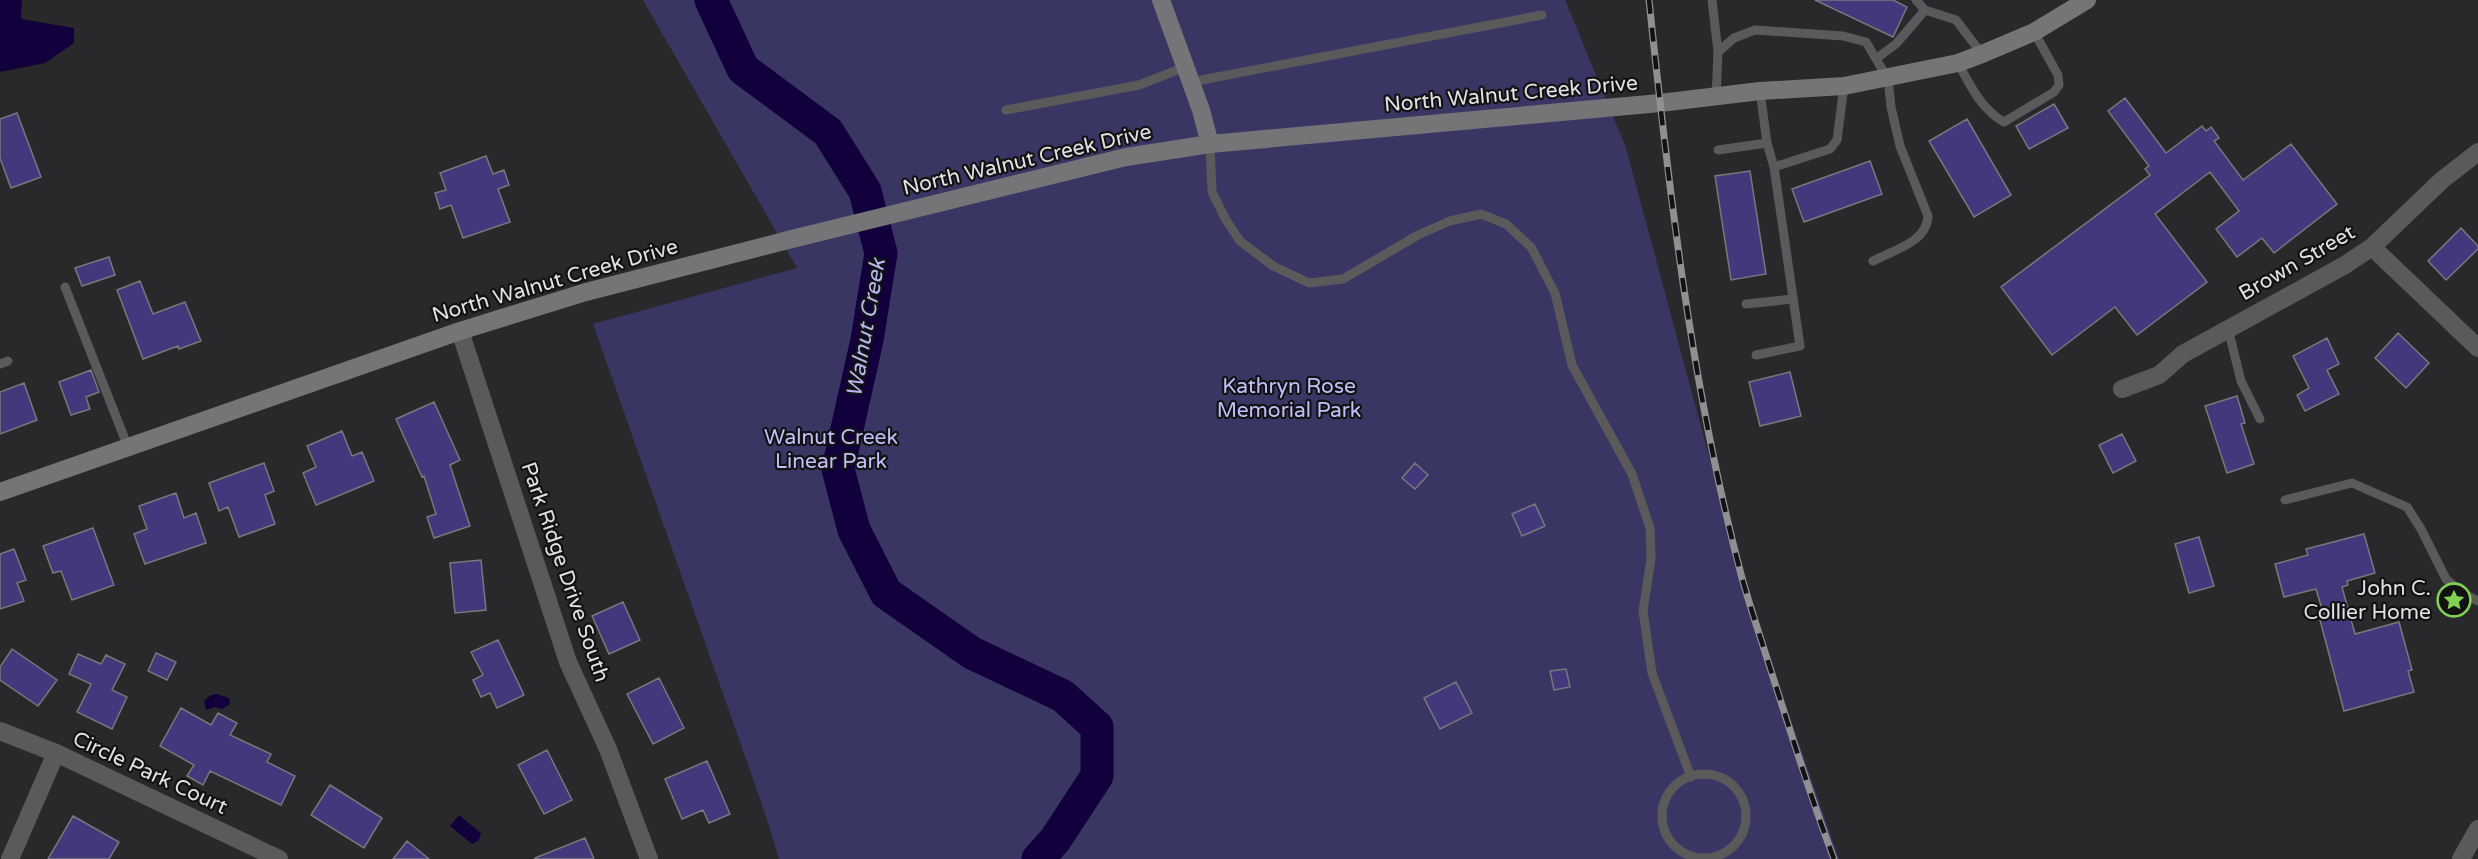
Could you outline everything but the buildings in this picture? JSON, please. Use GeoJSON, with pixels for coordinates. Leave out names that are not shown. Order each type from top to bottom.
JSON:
{"type":"FeatureCollection","features":[{"type":"Feature","properties":{"kind":"main road"},"geometry":{"type":"LineString","coordinates":[[1161,0],[1210,144]]}},
{"type":"Feature","properties":{"kind":"main road","name":"North Walnut Creek Drive"},"geometry":{"type":"LineString","coordinates":[[0,492],[460,330],[586,292],[792,238],[1126,157],[1210,144],[1760,91],[1844,86],[1888,79],[1958,63],[1982,54],[2034,32],[2087,0]]}},
{"type":"Feature","properties":{"kind":"street","name":"Brown Street"},"geometry":{"type":"LineString","coordinates":[[2122,390],[2159,375],[2183,354],[2345,265],[2372,247],[2442,180],[2478,152]]}},
{"type":"Feature","properties":{"kind":"street"},"geometry":{"type":"LineString","coordinates":[[2372,247],[2478,348]]}},
{"type":"Feature","properties":{"kind":"street","name":"Park Ridge Drive South"},"geometry":{"type":"LineString","coordinates":[[460,330],[568,662],[608,749],[649,859]]}},
{"type":"Feature","properties":{"kind":"street","name":"Circle Park Court"},"geometry":{"type":"LineString","coordinates":[[0,731],[56,753],[279,859]]}},
{"type":"Feature","properties":{"kind":"street"},"geometry":{"type":"LineString","coordinates":[[10,859],[56,753]]}},
{"type":"Feature","properties":{"kind":"street"},"geometry":{"type":"LineString","coordinates":[[2460,859],[2478,829]]}},
{"type":"Feature","properties":{"kind":"lane"},"geometry":{"type":"LineString","coordinates":[[1712,0],[1718,52],[1716,97]]}},
{"type":"Feature","properties":{"kind":"lane"},"geometry":{"type":"LineString","coordinates":[[1916,0],[1925,10],[1956,21],[1982,54]]}},
{"type":"Feature","properties":{"kind":"lane"},"geometry":{"type":"LineString","coordinates":[[1877,58],[1896,44],[1925,10]]}},
{"type":"Feature","properties":{"kind":"lane"},"geometry":{"type":"LineString","coordinates":[[1006,110],[1188,75],[1542,15]]}},
{"type":"Feature","properties":{"kind":"lane"},"geometry":{"type":"LineString","coordinates":[[1718,52],[1734,38],[1755,30],[1843,36],[1866,42],[1888,79],[1891,107],[1900,146],[1928,216],[1928,226],[1920,237],[1873,261]]}},
{"type":"Feature","properties":{"kind":"lane"},"geometry":{"type":"LineString","coordinates":[[1958,63],[1976,95],[1995,117],[2004,122],[2054,92],[2059,85],[2058,75],[2034,32]]}},
{"type":"Feature","properties":{"kind":"lane"},"geometry":{"type":"LineString","coordinates":[[1774,167],[1830,149],[1837,140],[1844,86]]}},
{"type":"Feature","properties":{"kind":"lane"},"geometry":{"type":"LineString","coordinates":[[1756,355],[1800,346],[1774,167],[1767,143],[1760,91]]}},
{"type":"Feature","properties":{"kind":"lane"},"geometry":{"type":"LineString","coordinates":[[1719,150],[1767,143]]}},
{"type":"Feature","properties":{"kind":"lane"},"geometry":{"type":"LineString","coordinates":[[1210,144],[1212,192],[1240,241],[1273,266],[1309,283],[1343,279],[1418,235],[1449,221],[1481,214],[1506,224],[1531,247],[1555,293],[1572,365],[1632,474],[1650,528],[1652,559],[1643,611],[1652,673],[1691,777]]}},
{"type":"Feature","properties":{"kind":"lane"},"geometry":{"type":"LineString","coordinates":[[65,286],[128,447]]}},
{"type":"Feature","properties":{"kind":"lane"},"geometry":{"type":"LineString","coordinates":[[1746,304],[1793,299]]}},
{"type":"Feature","properties":{"kind":"lane"},"geometry":{"type":"LineString","coordinates":[[2228,328],[2241,381],[2260,419]]}},
{"type":"Feature","properties":{"kind":"lane"},"geometry":{"type":"LineString","coordinates":[[2285,500],[2352,483],[2406,507],[2421,529],[2446,579],[2462,593],[2478,601]]}},
{"type":"Feature","properties":{"kind":"lane"},"geometry":{"type":"LineString","coordinates":[[1711,775],[1724,780],[1735,789],[1743,801],[1745,822],[1737,843],[1726,852],[1712,858],[1698,858],[1684,854],[1666,835],[1662,822],[1662,809],[1667,796],[1675,786],[1691,777],[1711,775]]}},
{"type":"Feature","properties":{"kind":"green space","name":"Kathryn Rose Memorial Park"},"geometry":{"type":"Polygon","coordinates":[[[643,0],[1565,0],[1626,148],[1742,579],[1839,859],[779,859],[765,813],[593,324],[797,268],[643,0]]]}},
{"type":"Feature","properties":{"kind":"shaded area"},"geometry":{"type":"Polygon","coordinates":[[[0,0],[22,0],[21,19],[74,28],[74,43],[45,63],[0,72],[0,0]]]}},
{"type":"Feature","properties":{"kind":"shaded area"},"geometry":{"type":"Polygon","coordinates":[[[217,694],[229,698],[230,704],[222,709],[215,707],[206,710],[204,701],[211,695],[217,694]]]}},
{"type":"Feature","properties":{"kind":"shaded area"},"geometry":{"type":"Polygon","coordinates":[[[459,815],[481,833],[479,840],[472,844],[450,826],[459,815]]]}},
{"type":"Feature","properties":{"kind":"waterway","name":"Walnut Creek"},"geometry":{"type":"LineString","coordinates":[[711,0],[743,69],[828,132],[865,191],[881,253],[867,340],[838,469],[854,530],[886,593],[972,653],[1063,696],[1097,727],[1097,776],[1055,840],[1038,859]]}},
{"type":"Feature","properties":{"kind":"railway"},"geometry":{"type":"LineString","coordinates":[[1649,0],[1684,291],[1709,436],[1724,507],[1753,614],[1834,859]]}},
{"type":"Feature","properties":{"kind":"place","name":"John C. Collier Home"},"geometry":{"type":"Point","coordinates":[2454,600]}},
{"type":"Feature","properties":{"kind":"park label","name":"Walnut Creek Linear Park"},"geometry":{"type":"Point","coordinates":[831,449]}}]}
